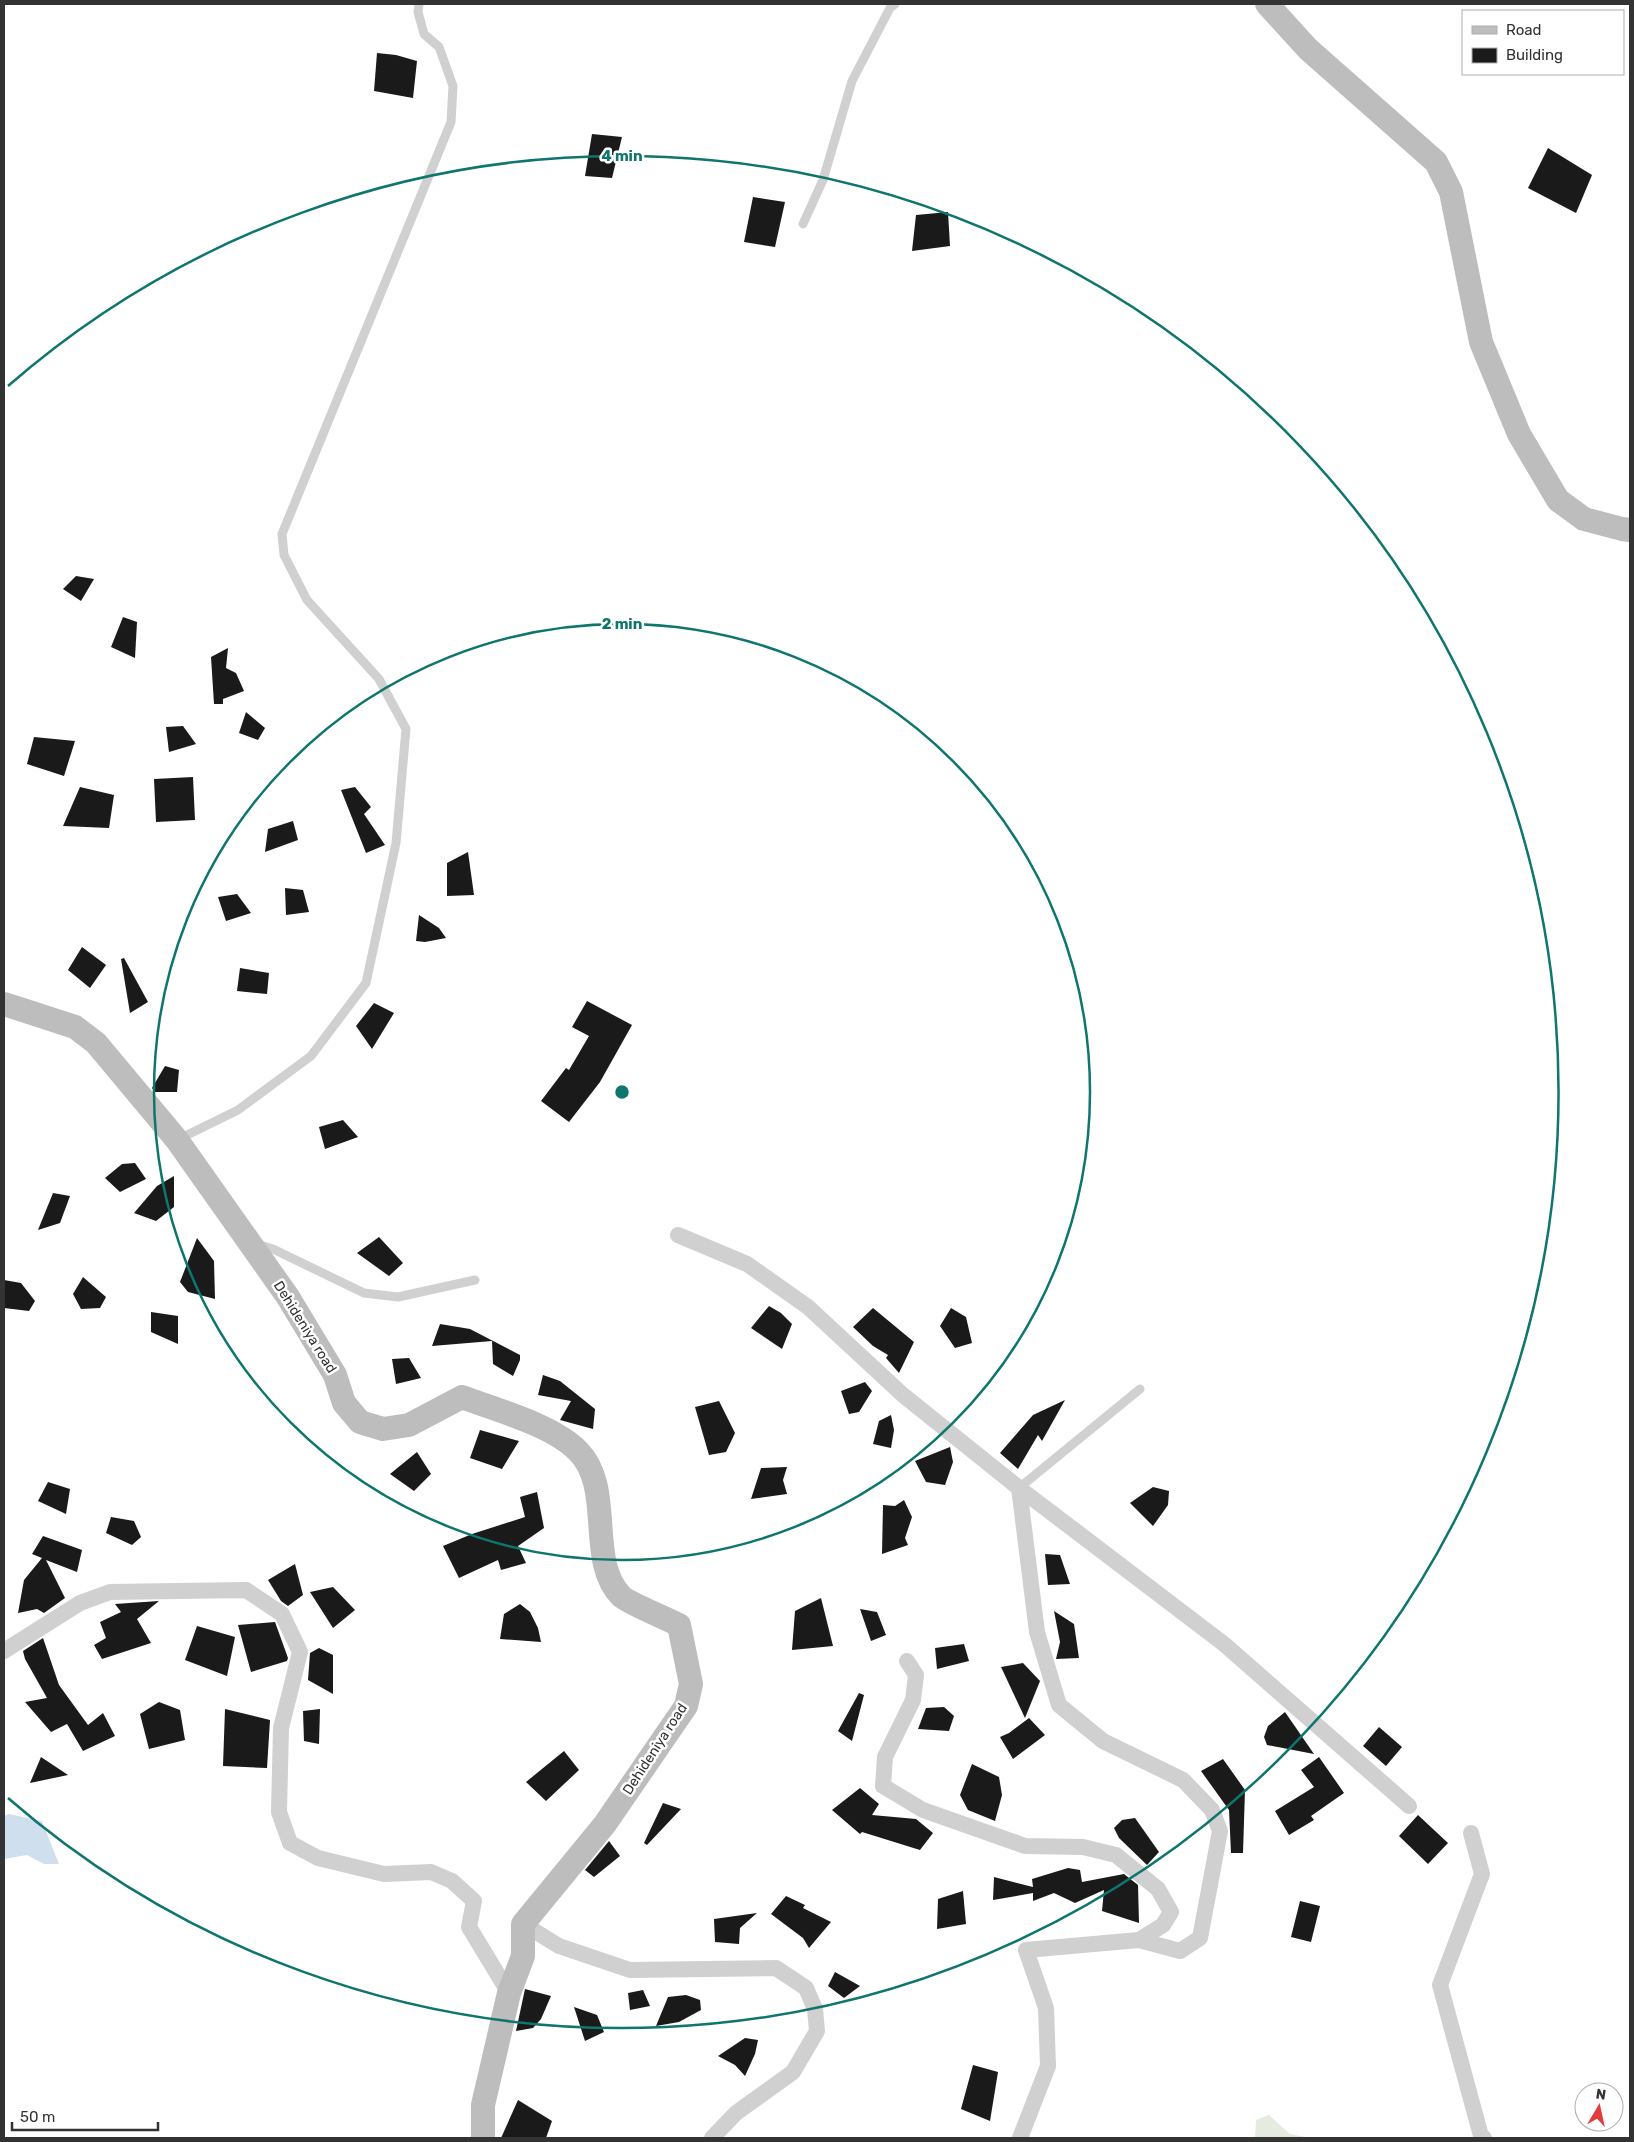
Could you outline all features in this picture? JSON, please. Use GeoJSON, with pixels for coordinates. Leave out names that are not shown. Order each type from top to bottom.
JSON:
{"type":"FeatureCollection","features":[{"type":"Feature","properties":{"kind":"street"},"geometry":{"type":"LineString","coordinates":[[1267,4],[1308,49],[1436,162],[1451,192],[1481,342],[1519,434],[1558,500],[1584,519],[1630,530]]}},
{"type":"Feature","properties":{"kind":"street","name":"Dehideniya road"},"geometry":{"type":"LineString","coordinates":[[4,1004],[75,1027],[96,1043],[177,1140],[288,1297],[335,1375],[344,1403],[360,1422],[383,1429],[409,1426],[462,1398],[554,1432],[579,1451],[595,1476],[607,1574],[622,1597],[679,1625],[691,1684],[686,1706],[605,1824],[524,1924]]}},
{"type":"Feature","properties":{"kind":"street"},"geometry":{"type":"LineString","coordinates":[[678,1235],[747,1264],[808,1307],[903,1395],[1019,1488],[1224,1644],[1409,1806]]}},
{"type":"Feature","properties":{"kind":"street"},"geometry":{"type":"LineString","coordinates":[[1019,1488],[1037,1632],[1059,1705],[1103,1741],[1183,1780],[1212,1810],[1220,1831],[1200,1938],[1180,1951],[1139,1940],[1026,1950],[1046,2008],[1048,2066],[1020,2138]]}},
{"type":"Feature","properties":{"kind":"street"},"geometry":{"type":"LineString","coordinates":[[4,1651],[80,1603],[110,1592],[246,1590],[282,1614],[300,1652],[280,1728],[279,1812],[290,1843],[318,1858],[384,1874],[431,1872],[452,1881],[474,1901],[469,1927],[509,1993]]}},
{"type":"Feature","properties":{"kind":"street"},"geometry":{"type":"LineString","coordinates":[[907,1661],[916,1675],[913,1700],[885,1757],[883,1786],[923,1810],[1026,1846],[1083,1846],[1116,1855],[1158,1889],[1171,1912],[1163,1925],[1139,1940]]}},
{"type":"Feature","properties":{"kind":"street"},"geometry":{"type":"LineString","coordinates":[[1471,1833],[1482,1874],[1440,1985],[1481,2136],[1484,2138]]}},
{"type":"Feature","properties":{"kind":"street"},"geometry":{"type":"LineString","coordinates":[[483,2138],[483,2105],[509,1993],[523,1956],[524,1924]]}},
{"type":"Feature","properties":{"kind":"street"},"geometry":{"type":"LineString","coordinates":[[524,1924],[559,1946],[630,1970],[776,1968],[806,1988],[815,2009],[816,2030],[793,2072],[736,2113],[712,2138]]}},
{"type":"Feature","properties":{"kind":"lane"},"geometry":{"type":"LineString","coordinates":[[177,1140],[238,1110],[311,1056],[317,1049],[366,982],[396,843],[406,729],[379,679],[307,600],[284,555],[282,534],[451,122],[453,86],[439,47],[424,34],[418,12],[419,4]]}},
{"type":"Feature","properties":{"kind":"lane"},"geometry":{"type":"LineString","coordinates":[[803,224],[823,180],[852,81],[890,8],[894,4]]}},
{"type":"Feature","properties":{"kind":"lane"},"geometry":{"type":"LineString","coordinates":[[247,1240],[273,1250],[364,1293],[398,1297],[475,1280]]}},
{"type":"Feature","properties":{"kind":"lane"},"geometry":{"type":"LineString","coordinates":[[1019,1488],[1140,1389]]}},
{"type":"Feature","properties":{"kind":"shaded area"},"geometry":{"type":"Polygon","coordinates":[[[1269,2115],[1290,2134],[1311,2138],[1255,2138],[1256,2120],[1269,2115]]]}},
{"type":"Feature","properties":{"kind":"water"},"geometry":{"type":"Polygon","coordinates":[[[9,1814],[42,1821],[59,1864],[44,1864],[27,1855],[4,1859],[4,1816],[9,1814]]]}},
{"type":"Feature","properties":{"kind":"building"},"geometry":{"type":"Polygon","coordinates":[[[377,53],[396,55],[417,61],[413,98],[374,91],[377,53]]]}},
{"type":"Feature","properties":{"kind":"building"},"geometry":{"type":"Polygon","coordinates":[[[592,134],[622,137],[612,178],[585,176],[592,134]]]}},
{"type":"Feature","properties":{"kind":"building"},"geometry":{"type":"Polygon","coordinates":[[[1548,148],[1592,175],[1576,213],[1528,188],[1548,148]]]}},
{"type":"Feature","properties":{"kind":"building"},"geometry":{"type":"Polygon","coordinates":[[[753,197],[785,202],[775,247],[744,242],[753,197]]]}},
{"type":"Feature","properties":{"kind":"building"},"geometry":{"type":"Polygon","coordinates":[[[948,212],[950,246],[912,251],[916,215],[948,212]]]}},
{"type":"Feature","properties":{"kind":"building"},"geometry":{"type":"Polygon","coordinates":[[[76,576],[94,579],[81,601],[63,589],[76,576]]]}},
{"type":"Feature","properties":{"kind":"building"},"geometry":{"type":"Polygon","coordinates":[[[123,617],[137,622],[135,658],[111,647],[123,617]]]}},
{"type":"Feature","properties":{"kind":"building"},"geometry":{"type":"Polygon","coordinates":[[[228,648],[226,668],[236,673],[244,691],[223,699],[223,704],[214,704],[211,657],[228,648]]]}},
{"type":"Feature","properties":{"kind":"building"},"geometry":{"type":"Polygon","coordinates":[[[246,712],[265,728],[258,740],[239,733],[246,712]]]}},
{"type":"Feature","properties":{"kind":"building"},"geometry":{"type":"Polygon","coordinates":[[[183,726],[196,744],[169,752],[166,727],[183,726]]]}},
{"type":"Feature","properties":{"kind":"building"},"geometry":{"type":"Polygon","coordinates":[[[34,737],[75,741],[64,776],[27,764],[34,737]]]}},
{"type":"Feature","properties":{"kind":"building"},"geometry":{"type":"Polygon","coordinates":[[[193,777],[195,820],[156,822],[154,779],[193,777]]]}},
{"type":"Feature","properties":{"kind":"building"},"geometry":{"type":"Polygon","coordinates":[[[80,787],[114,795],[109,828],[63,826],[80,787]]]}},
{"type":"Feature","properties":{"kind":"building"},"geometry":{"type":"Polygon","coordinates":[[[355,787],[371,807],[364,814],[385,845],[366,853],[341,790],[355,787]]]}},
{"type":"Feature","properties":{"kind":"building"},"geometry":{"type":"Polygon","coordinates":[[[293,821],[298,840],[265,852],[268,829],[293,821]]]}},
{"type":"Feature","properties":{"kind":"building"},"geometry":{"type":"Polygon","coordinates":[[[468,852],[474,895],[447,896],[447,863],[468,852]]]}},
{"type":"Feature","properties":{"kind":"building"},"geometry":{"type":"Polygon","coordinates":[[[285,888],[303,890],[309,912],[286,915],[285,888]]]}},
{"type":"Feature","properties":{"kind":"building"},"geometry":{"type":"Polygon","coordinates":[[[237,894],[251,913],[226,921],[218,897],[237,894]]]}},
{"type":"Feature","properties":{"kind":"building"},"geometry":{"type":"Polygon","coordinates":[[[419,915],[439,928],[446,938],[425,942],[416,941],[419,915]]]}},
{"type":"Feature","properties":{"kind":"building"},"geometry":{"type":"Polygon","coordinates":[[[82,947],[106,965],[90,988],[68,970],[82,947]]]}},
{"type":"Feature","properties":{"kind":"building"},"geometry":{"type":"Polygon","coordinates":[[[124,958],[148,1002],[130,1013],[121,959],[124,958]]]}},
{"type":"Feature","properties":{"kind":"building"},"geometry":{"type":"Polygon","coordinates":[[[240,968],[269,973],[267,994],[237,991],[240,968]]]}},
{"type":"Feature","properties":{"kind":"building"},"geometry":{"type":"Polygon","coordinates":[[[587,1001],[632,1025],[600,1082],[569,1122],[541,1101],[566,1068],[569,1070],[589,1036],[572,1027],[587,1001]]]}},
{"type":"Feature","properties":{"kind":"building"},"geometry":{"type":"Polygon","coordinates":[[[374,1003],[394,1013],[372,1049],[356,1026],[374,1003]]]}},
{"type":"Feature","properties":{"kind":"building"},"geometry":{"type":"Polygon","coordinates":[[[165,1066],[179,1070],[177,1092],[155,1092],[152,1088],[165,1066]]]}},
{"type":"Feature","properties":{"kind":"building"},"geometry":{"type":"Polygon","coordinates":[[[343,1120],[358,1137],[325,1149],[319,1127],[343,1120]]]}},
{"type":"Feature","properties":{"kind":"building"},"geometry":{"type":"Polygon","coordinates":[[[135,1163],[146,1179],[120,1192],[105,1178],[122,1164],[135,1163]]]}},
{"type":"Feature","properties":{"kind":"building"},"geometry":{"type":"Polygon","coordinates":[[[174,1176],[174,1207],[156,1221],[134,1213],[157,1186],[174,1176]]]}},
{"type":"Feature","properties":{"kind":"building"},"geometry":{"type":"Polygon","coordinates":[[[53,1193],[70,1196],[60,1223],[38,1230],[53,1193]]]}},
{"type":"Feature","properties":{"kind":"building"},"geometry":{"type":"Polygon","coordinates":[[[379,1237],[403,1263],[389,1276],[357,1253],[379,1237]]]}},
{"type":"Feature","properties":{"kind":"building"},"geometry":{"type":"Polygon","coordinates":[[[197,1238],[214,1261],[215,1299],[188,1292],[180,1282],[197,1238]]]}},
{"type":"Feature","properties":{"kind":"building"},"geometry":{"type":"Polygon","coordinates":[[[83,1277],[106,1297],[100,1308],[81,1309],[73,1294],[83,1277]]]}},
{"type":"Feature","properties":{"kind":"building"},"geometry":{"type":"Polygon","coordinates":[[[4,1280],[21,1283],[35,1301],[29,1311],[4,1308],[4,1280]]]}},
{"type":"Feature","properties":{"kind":"building"},"geometry":{"type":"Polygon","coordinates":[[[769,1306],[781,1313],[792,1324],[782,1349],[751,1328],[769,1306]]]}},
{"type":"Feature","properties":{"kind":"building"},"geometry":{"type":"Polygon","coordinates":[[[873,1308],[914,1342],[899,1373],[886,1358],[888,1355],[873,1346],[853,1327],[873,1308]]]}},
{"type":"Feature","properties":{"kind":"building"},"geometry":{"type":"Polygon","coordinates":[[[951,1308],[966,1317],[972,1343],[955,1348],[940,1326],[951,1308]]]}},
{"type":"Feature","properties":{"kind":"building"},"geometry":{"type":"Polygon","coordinates":[[[151,1312],[178,1316],[178,1344],[151,1332],[151,1312]]]}},
{"type":"Feature","properties":{"kind":"building"},"geometry":{"type":"Polygon","coordinates":[[[440,1324],[470,1329],[520,1355],[520,1360],[513,1376],[493,1364],[492,1341],[432,1346],[440,1324]]]}},
{"type":"Feature","properties":{"kind":"building"},"geometry":{"type":"Polygon","coordinates":[[[409,1358],[421,1378],[396,1384],[392,1359],[409,1358]]]}},
{"type":"Feature","properties":{"kind":"building"},"geometry":{"type":"Polygon","coordinates":[[[543,1375],[560,1381],[595,1409],[593,1429],[560,1420],[571,1401],[538,1395],[543,1375]]]}},
{"type":"Feature","properties":{"kind":"building"},"geometry":{"type":"Polygon","coordinates":[[[865,1382],[872,1391],[859,1412],[849,1414],[841,1391],[865,1382]]]}},
{"type":"Feature","properties":{"kind":"building"},"geometry":{"type":"Polygon","coordinates":[[[1065,1400],[1042,1441],[1038,1435],[1018,1469],[1000,1453],[1033,1415],[1065,1400]]]}},
{"type":"Feature","properties":{"kind":"building"},"geometry":{"type":"Polygon","coordinates":[[[719,1401],[735,1433],[726,1452],[709,1455],[695,1407],[719,1401]]]}},
{"type":"Feature","properties":{"kind":"building"},"geometry":{"type":"Polygon","coordinates":[[[891,1415],[894,1430],[891,1448],[873,1444],[879,1421],[891,1415]]]}},
{"type":"Feature","properties":{"kind":"building"},"geometry":{"type":"Polygon","coordinates":[[[480,1430],[519,1441],[502,1469],[470,1458],[480,1430]]]}},
{"type":"Feature","properties":{"kind":"building"},"geometry":{"type":"Polygon","coordinates":[[[950,1447],[953,1462],[945,1485],[926,1482],[915,1461],[950,1447]]]}},
{"type":"Feature","properties":{"kind":"building"},"geometry":{"type":"Polygon","coordinates":[[[417,1452],[431,1474],[414,1491],[390,1474],[417,1452]]]}},
{"type":"Feature","properties":{"kind":"building"},"geometry":{"type":"Polygon","coordinates":[[[787,1467],[783,1480],[787,1494],[751,1499],[761,1468],[787,1467]]]}},
{"type":"Feature","properties":{"kind":"building"},"geometry":{"type":"Polygon","coordinates":[[[48,1482],[70,1489],[66,1514],[38,1501],[48,1482]]]}},
{"type":"Feature","properties":{"kind":"building"},"geometry":{"type":"Polygon","coordinates":[[[1153,1487],[1169,1491],[1168,1505],[1153,1526],[1130,1503],[1153,1487]]]}},
{"type":"Feature","properties":{"kind":"building"},"geometry":{"type":"Polygon","coordinates":[[[537,1492],[544,1528],[518,1546],[526,1563],[501,1570],[498,1560],[459,1578],[443,1546],[472,1534],[525,1517],[520,1497],[537,1492]]]}},
{"type":"Feature","properties":{"kind":"building"},"geometry":{"type":"Polygon","coordinates":[[[904,1500],[912,1517],[905,1538],[908,1545],[882,1554],[883,1505],[895,1506],[904,1500]]]}},
{"type":"Feature","properties":{"kind":"building"},"geometry":{"type":"Polygon","coordinates":[[[111,1517],[134,1521],[141,1537],[132,1545],[106,1533],[111,1517]]]}},
{"type":"Feature","properties":{"kind":"building"},"geometry":{"type":"Polygon","coordinates":[[[43,1536],[82,1550],[77,1572],[46,1560],[65,1598],[44,1613],[37,1609],[18,1613],[24,1580],[42,1558],[32,1554],[43,1536]]]}},
{"type":"Feature","properties":{"kind":"building"},"geometry":{"type":"Polygon","coordinates":[[[1045,1554],[1060,1555],[1070,1584],[1048,1585],[1045,1554]]]}},
{"type":"Feature","properties":{"kind":"building"},"geometry":{"type":"Polygon","coordinates":[[[295,1564],[303,1595],[288,1606],[281,1601],[268,1580],[295,1564]]]}},
{"type":"Feature","properties":{"kind":"building"},"geometry":{"type":"Polygon","coordinates":[[[333,1587],[355,1610],[333,1628],[310,1592],[333,1587]]]}},
{"type":"Feature","properties":{"kind":"building"},"geometry":{"type":"Polygon","coordinates":[[[821,1598],[833,1646],[792,1650],[795,1611],[821,1598]]]}},
{"type":"Feature","properties":{"kind":"building"},"geometry":{"type":"Polygon","coordinates":[[[159,1601],[137,1619],[151,1643],[102,1659],[94,1645],[106,1638],[100,1622],[121,1612],[115,1604],[159,1601]]]}},
{"type":"Feature","properties":{"kind":"building"},"geometry":{"type":"Polygon","coordinates":[[[520,1604],[530,1612],[538,1628],[541,1642],[500,1639],[504,1614],[520,1604]]]}},
{"type":"Feature","properties":{"kind":"building"},"geometry":{"type":"Polygon","coordinates":[[[860,1609],[877,1612],[886,1635],[871,1641],[860,1609]]]}},
{"type":"Feature","properties":{"kind":"building"},"geometry":{"type":"Polygon","coordinates":[[[1054,1611],[1074,1624],[1079,1658],[1056,1659],[1060,1642],[1054,1611]]]}},
{"type":"Feature","properties":{"kind":"building"},"geometry":{"type":"Polygon","coordinates":[[[275,1622],[288,1658],[287,1661],[251,1672],[238,1625],[275,1622]]]}},
{"type":"Feature","properties":{"kind":"building"},"geometry":{"type":"Polygon","coordinates":[[[197,1626],[235,1637],[227,1676],[185,1660],[197,1626]]]}},
{"type":"Feature","properties":{"kind":"building"},"geometry":{"type":"Polygon","coordinates":[[[43,1638],[59,1685],[88,1725],[103,1713],[115,1736],[83,1751],[67,1724],[51,1732],[25,1702],[47,1698],[25,1659],[23,1651],[43,1638]]]}},
{"type":"Feature","properties":{"kind":"building"},"geometry":{"type":"Polygon","coordinates":[[[964,1644],[969,1661],[937,1669],[935,1648],[964,1644]]]}},
{"type":"Feature","properties":{"kind":"building"},"geometry":{"type":"Polygon","coordinates":[[[319,1648],[333,1655],[333,1694],[308,1680],[310,1653],[319,1648]]]}},
{"type":"Feature","properties":{"kind":"building"},"geometry":{"type":"Polygon","coordinates":[[[1023,1663],[1040,1681],[1025,1718],[1001,1667],[1023,1663]]]}},
{"type":"Feature","properties":{"kind":"building"},"geometry":{"type":"Polygon","coordinates":[[[859,1693],[864,1695],[852,1741],[838,1731],[859,1693]]]}},
{"type":"Feature","properties":{"kind":"building"},"geometry":{"type":"Polygon","coordinates":[[[159,1702],[180,1710],[185,1740],[149,1749],[140,1714],[159,1702]]]}},
{"type":"Feature","properties":{"kind":"building"},"geometry":{"type":"Polygon","coordinates":[[[944,1707],[954,1716],[949,1731],[918,1729],[926,1708],[944,1707]]]}},
{"type":"Feature","properties":{"kind":"building"},"geometry":{"type":"Polygon","coordinates":[[[225,1709],[270,1720],[267,1768],[223,1766],[225,1709]]]}},
{"type":"Feature","properties":{"kind":"building"},"geometry":{"type":"Polygon","coordinates":[[[320,1709],[319,1744],[304,1741],[303,1711],[320,1709]]]}},
{"type":"Feature","properties":{"kind":"building"},"geometry":{"type":"Polygon","coordinates":[[[1285,1712],[1314,1754],[1267,1745],[1264,1737],[1268,1726],[1285,1712]]]}},
{"type":"Feature","properties":{"kind":"building"},"geometry":{"type":"Polygon","coordinates":[[[1029,1718],[1045,1735],[1013,1759],[1000,1737],[1009,1733],[1029,1718]]]}},
{"type":"Feature","properties":{"kind":"building"},"geometry":{"type":"Polygon","coordinates":[[[1379,1727],[1402,1747],[1386,1766],[1363,1746],[1379,1727]]]}},
{"type":"Feature","properties":{"kind":"building"},"geometry":{"type":"Polygon","coordinates":[[[564,1751],[579,1770],[546,1801],[526,1782],[564,1751]]]}},
{"type":"Feature","properties":{"kind":"building"},"geometry":{"type":"Polygon","coordinates":[[[41,1757],[68,1775],[30,1783],[41,1757]]]}},
{"type":"Feature","properties":{"kind":"building"},"geometry":{"type":"Polygon","coordinates":[[[1319,1757],[1344,1793],[1311,1816],[1314,1820],[1289,1835],[1275,1811],[1314,1787],[1301,1770],[1319,1757]]]}},
{"type":"Feature","properties":{"kind":"building"},"geometry":{"type":"Polygon","coordinates":[[[1223,1759],[1245,1790],[1243,1853],[1231,1853],[1229,1810],[1201,1771],[1223,1759]]]}},
{"type":"Feature","properties":{"kind":"building"},"geometry":{"type":"Polygon","coordinates":[[[972,1764],[999,1777],[1002,1795],[995,1821],[968,1810],[960,1795],[972,1764]]]}},
{"type":"Feature","properties":{"kind":"building"},"geometry":{"type":"Polygon","coordinates":[[[860,1788],[879,1804],[872,1815],[916,1819],[933,1833],[920,1850],[862,1832],[860,1834],[832,1810],[860,1788]]]}},
{"type":"Feature","properties":{"kind":"building"},"geometry":{"type":"Polygon","coordinates":[[[663,1803],[681,1809],[647,1845],[644,1843],[663,1803]]]}},
{"type":"Feature","properties":{"kind":"building"},"geometry":{"type":"Polygon","coordinates":[[[1418,1815],[1448,1843],[1428,1864],[1399,1836],[1418,1815]]]}},
{"type":"Feature","properties":{"kind":"building"},"geometry":{"type":"Polygon","coordinates":[[[1135,1818],[1159,1852],[1147,1865],[1119,1838],[1114,1828],[1122,1820],[1135,1818]]]}},
{"type":"Feature","properties":{"kind":"building"},"geometry":{"type":"Polygon","coordinates":[[[609,1841],[620,1856],[594,1877],[585,1870],[609,1841]]]}},
{"type":"Feature","properties":{"kind":"building"},"geometry":{"type":"Polygon","coordinates":[[[1068,1868],[1080,1870],[1082,1882],[1124,1874],[1138,1885],[1139,1923],[1102,1911],[1104,1890],[1075,1903],[1054,1893],[1033,1901],[1033,1893],[993,1900],[994,1877],[1033,1887],[1032,1879],[1068,1868]]]}},
{"type":"Feature","properties":{"kind":"building"},"geometry":{"type":"Polygon","coordinates":[[[963,1891],[966,1924],[937,1929],[938,1899],[963,1891]]]}},
{"type":"Feature","properties":{"kind":"building"},"geometry":{"type":"Polygon","coordinates":[[[786,1896],[805,1905],[803,1908],[831,1922],[809,1948],[803,1938],[771,1914],[786,1896]]]}},
{"type":"Feature","properties":{"kind":"building"},"geometry":{"type":"Polygon","coordinates":[[[1300,1901],[1320,1906],[1311,1942],[1291,1937],[1300,1901]]]}},
{"type":"Feature","properties":{"kind":"building"},"geometry":{"type":"Polygon","coordinates":[[[757,1913],[740,1928],[739,1944],[715,1942],[714,1919],[757,1913]]]}},
{"type":"Feature","properties":{"kind":"building"},"geometry":{"type":"Polygon","coordinates":[[[835,1972],[860,1986],[844,1998],[828,1986],[835,1972]]]}},
{"type":"Feature","properties":{"kind":"building"},"geometry":{"type":"Polygon","coordinates":[[[525,1989],[551,1996],[541,2019],[533,2028],[516,2031],[525,1989]]]}},
{"type":"Feature","properties":{"kind":"building"},"geometry":{"type":"Polygon","coordinates":[[[643,1990],[650,2006],[630,2010],[628,1993],[643,1990]]]}},
{"type":"Feature","properties":{"kind":"building"},"geometry":{"type":"Polygon","coordinates":[[[686,1995],[700,2000],[701,2010],[679,2022],[656,2026],[668,1997],[686,1995]]]}},
{"type":"Feature","properties":{"kind":"building"},"geometry":{"type":"Polygon","coordinates":[[[574,2007],[597,2015],[604,2032],[585,2041],[574,2007]]]}},
{"type":"Feature","properties":{"kind":"building"},"geometry":{"type":"Polygon","coordinates":[[[745,2038],[758,2040],[755,2054],[745,2076],[735,2065],[718,2056],[745,2038]]]}},
{"type":"Feature","properties":{"kind":"building"},"geometry":{"type":"Polygon","coordinates":[[[973,2065],[998,2072],[990,2121],[961,2109],[973,2065]]]}},
{"type":"Feature","properties":{"kind":"building"},"geometry":{"type":"Polygon","coordinates":[[[518,2100],[552,2121],[546,2138],[501,2138],[518,2100]]]}}]}
